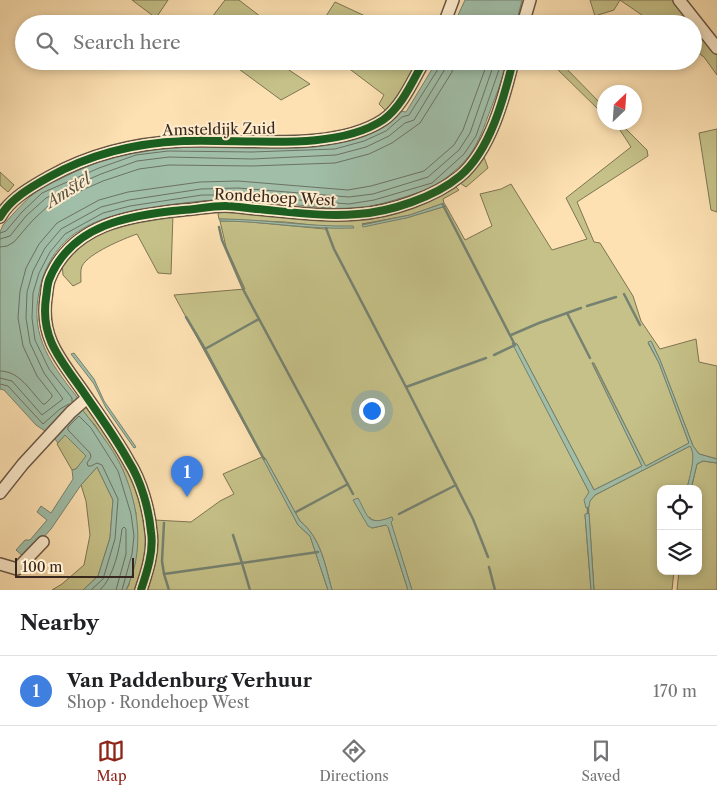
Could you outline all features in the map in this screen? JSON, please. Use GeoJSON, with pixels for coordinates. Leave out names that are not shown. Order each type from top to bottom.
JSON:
{"type":"FeatureCollection","features":[{"type":"Feature","properties":{"kind":"street"},"geometry":{"type":"LineString","coordinates":[[447,15],[453,0]]}},
{"type":"Feature","properties":{"kind":"street"},"geometry":{"type":"LineString","coordinates":[[526,15],[530,0]]}},
{"type":"Feature","properties":{"kind":"street"},"geometry":{"type":"LineString","coordinates":[[679,0],[691,15]]}},
{"type":"Feature","properties":{"kind":"street"},"geometry":{"type":"LineString","coordinates":[[702,29],[717,48]]}},
{"type":"Feature","properties":{"kind":"street","name":"Amsteldijk Zuid"},"geometry":{"type":"LineString","coordinates":[[0,217],[4,203],[58,172],[99,155],[128,148],[184,141],[313,140],[360,131],[390,115],[419,70]]}},
{"type":"Feature","properties":{"kind":"street","name":"Rondehoep West"},"geometry":{"type":"LineString","coordinates":[[141,590],[150,559],[152,533],[148,510],[130,463],[84,401],[57,357],[47,333],[44,309],[48,282],[60,259],[73,244],[91,232],[114,221],[156,212],[225,206],[311,214],[359,214],[413,202],[430,195],[461,176],[478,157],[506,90],[512,70]]}},
{"type":"Feature","properties":{"kind":"street"},"geometry":{"type":"LineString","coordinates":[[0,493],[23,464],[71,412],[84,401]]}},
{"type":"Feature","properties":{"kind":"street"},"geometry":{"type":"LineString","coordinates":[[0,564],[17,569],[43,542]]}},
{"type":"Feature","properties":{"kind":"shaded area"},"geometry":{"type":"Polygon","coordinates":[[[132,0],[168,0],[158,15],[152,15],[132,0]]]}},
{"type":"Feature","properties":{"kind":"shaded area"},"geometry":{"type":"Polygon","coordinates":[[[225,0],[239,0],[258,15],[214,15],[225,0]]]}},
{"type":"Feature","properties":{"kind":"shaded area"},"geometry":{"type":"Polygon","coordinates":[[[590,0],[620,0],[614,10],[595,15],[590,0]]]}},
{"type":"Feature","properties":{"kind":"shaded area"},"geometry":{"type":"Polygon","coordinates":[[[620,0],[673,0],[686,15],[642,15],[620,0]]]}},
{"type":"Feature","properties":{"kind":"shaded area"},"geometry":{"type":"Polygon","coordinates":[[[335,2],[363,15],[327,15],[335,2]]]}},
{"type":"Feature","properties":{"kind":"shaded area"},"geometry":{"type":"Polygon","coordinates":[[[702,36],[717,55],[717,75],[702,56],[702,36]]]}},
{"type":"Feature","properties":{"kind":"shaded area"},"geometry":{"type":"Polygon","coordinates":[[[240,70],[289,70],[310,84],[281,100],[240,70]]]}},
{"type":"Feature","properties":{"kind":"shaded area"},"geometry":{"type":"Polygon","coordinates":[[[351,70],[413,70],[405,86],[386,111],[379,104],[384,95],[351,70]]]}},
{"type":"Feature","properties":{"kind":"shaded area"},"geometry":{"type":"Polygon","coordinates":[[[558,70],[568,70],[597,100],[597,108],[558,70]]]}},
{"type":"Feature","properties":{"kind":"shaded area"},"geometry":{"type":"Polygon","coordinates":[[[717,129],[717,212],[711,210],[699,133],[717,129]]]}},
{"type":"Feature","properties":{"kind":"shaded area"},"geometry":{"type":"Polygon","coordinates":[[[620,130],[627,130],[647,150],[648,156],[577,202],[594,242],[600,243],[633,296],[641,321],[660,349],[696,339],[699,362],[717,366],[717,459],[699,454],[693,446],[651,341],[648,343],[659,363],[689,443],[646,466],[594,363],[592,363],[642,466],[594,490],[517,344],[513,343],[589,492],[590,501],[595,495],[690,446],[693,461],[688,485],[657,485],[657,575],[674,575],[672,590],[594,590],[589,514],[585,515],[591,590],[412,590],[390,521],[392,517],[377,521],[369,517],[372,528],[386,525],[388,527],[408,590],[332,590],[318,544],[313,535],[300,521],[263,457],[298,525],[310,536],[328,590],[142,590],[154,520],[191,522],[220,501],[234,494],[223,474],[262,457],[174,295],[245,289],[226,247],[220,221],[240,221],[325,229],[331,227],[285,222],[219,219],[218,214],[220,211],[297,216],[419,204],[456,187],[459,190],[443,199],[444,203],[410,215],[362,224],[406,218],[446,206],[465,240],[492,226],[480,194],[501,189],[511,184],[552,250],[587,239],[566,198],[631,147],[620,130]]]}},
{"type":"Feature","properties":{"kind":"shaded area"},"geometry":{"type":"Polygon","coordinates":[[[484,157],[488,168],[466,187],[460,183],[484,157]]]}},
{"type":"Feature","properties":{"kind":"shaded area"},"geometry":{"type":"Polygon","coordinates":[[[0,172],[14,185],[8,192],[0,185],[0,172]]]}},
{"type":"Feature","properties":{"kind":"shaded area"},"geometry":{"type":"Polygon","coordinates":[[[173,214],[171,274],[158,273],[137,234],[107,247],[86,261],[81,268],[81,282],[73,286],[63,275],[62,263],[71,250],[111,227],[173,214]]]}},
{"type":"Feature","properties":{"kind":"shaded area"},"geometry":{"type":"Polygon","coordinates":[[[87,405],[127,462],[145,514],[147,540],[145,562],[135,590],[126,590],[129,585],[136,513],[123,470],[95,425],[81,409],[87,405]]]}},
{"type":"Feature","properties":{"kind":"shaded area"},"geometry":{"type":"Polygon","coordinates":[[[65,434],[87,456],[76,469],[72,470],[57,444],[65,434]]]}},
{"type":"Feature","properties":{"kind":"shaded area"},"geometry":{"type":"Polygon","coordinates":[[[703,461],[717,463],[717,590],[677,590],[679,575],[702,575],[702,485],[692,485],[697,464],[703,461]]]}},
{"type":"Feature","properties":{"kind":"shaded area"},"geometry":{"type":"Polygon","coordinates":[[[97,467],[113,500],[110,538],[98,576],[83,590],[52,590],[84,565],[90,535],[86,501],[81,485],[97,467]]]}},
{"type":"Feature","properties":{"kind":"water"},"geometry":{"type":"Polygon","coordinates":[[[465,0],[522,0],[518,15],[458,15],[465,0]]]}},
{"type":"Feature","properties":{"kind":"water","name":"Amstel"},"geometry":{"type":"Polygon","coordinates":[[[432,70],[504,70],[486,123],[473,151],[453,172],[430,189],[356,209],[238,200],[210,200],[144,209],[107,218],[90,225],[75,234],[61,246],[50,261],[42,280],[37,314],[39,329],[49,357],[77,397],[77,402],[113,452],[123,470],[129,484],[136,514],[138,545],[132,575],[126,590],[83,590],[98,576],[110,538],[113,500],[97,467],[81,485],[51,529],[25,558],[16,550],[25,540],[30,540],[47,520],[37,512],[41,506],[51,513],[73,479],[72,470],[76,469],[86,456],[65,435],[58,443],[54,438],[63,413],[45,431],[36,425],[4,390],[0,389],[0,232],[3,225],[24,202],[42,187],[96,162],[126,152],[166,147],[313,146],[348,140],[377,129],[400,111],[406,112],[432,70]]]}},
{"type":"Feature","properties":{"kind":"water"},"geometry":{"type":"Polygon","coordinates":[[[444,203],[446,206],[406,218],[363,227],[362,225],[410,215],[444,203]]]}},
{"type":"Feature","properties":{"kind":"water"},"geometry":{"type":"Polygon","coordinates":[[[219,219],[353,226],[354,228],[304,227],[220,221],[219,219]]]}},
{"type":"Feature","properties":{"kind":"water"},"geometry":{"type":"Polygon","coordinates":[[[651,341],[660,360],[693,446],[699,454],[717,459],[717,463],[703,461],[697,464],[692,485],[688,485],[693,461],[690,446],[595,495],[590,501],[589,507],[586,508],[584,500],[589,492],[512,343],[517,344],[594,490],[642,466],[592,363],[646,466],[689,443],[659,363],[648,342],[651,341]]]}},
{"type":"Feature","properties":{"kind":"water"},"geometry":{"type":"Polygon","coordinates":[[[74,353],[94,379],[104,401],[136,447],[134,448],[106,408],[94,384],[71,354],[74,353]]]}},
{"type":"Feature","properties":{"kind":"water"},"geometry":{"type":"Polygon","coordinates":[[[262,457],[265,458],[300,521],[313,535],[318,544],[332,590],[328,590],[310,536],[298,525],[262,457]]]}},
{"type":"Feature","properties":{"kind":"water"},"geometry":{"type":"Polygon","coordinates":[[[358,498],[367,515],[373,520],[378,521],[392,517],[393,520],[391,522],[412,590],[408,590],[388,527],[386,525],[372,528],[368,526],[353,500],[358,498]]]}},
{"type":"Feature","properties":{"kind":"water"},"geometry":{"type":"Polygon","coordinates":[[[589,513],[594,590],[591,590],[585,514],[589,513]]]}},
{"type":"Feature","properties":{"kind":"waterway"},"geometry":{"type":"LineString","coordinates":[[443,205],[515,345],[494,355]]}},
{"type":"Feature","properties":{"kind":"waterway"},"geometry":{"type":"LineString","coordinates":[[219,227],[222,240],[244,291],[353,494]]}},
{"type":"Feature","properties":{"kind":"waterway"},"geometry":{"type":"LineString","coordinates":[[326,228],[334,249],[406,387],[486,358]]}},
{"type":"Feature","properties":{"kind":"waterway"},"geometry":{"type":"LineString","coordinates":[[624,294],[640,325]]}},
{"type":"Feature","properties":{"kind":"waterway"},"geometry":{"type":"LineString","coordinates":[[587,306],[616,297]]}},
{"type":"Feature","properties":{"kind":"waterway"},"geometry":{"type":"LineString","coordinates":[[511,335],[581,308]]}},
{"type":"Feature","properties":{"kind":"waterway"},"geometry":{"type":"LineString","coordinates":[[567,313],[590,358]]}},
{"type":"Feature","properties":{"kind":"waterway"},"geometry":{"type":"LineString","coordinates":[[186,317],[205,349],[259,319]]}},
{"type":"Feature","properties":{"kind":"waterway"},"geometry":{"type":"LineString","coordinates":[[205,349],[264,459]]}},
{"type":"Feature","properties":{"kind":"waterway"},"geometry":{"type":"LineString","coordinates":[[406,387],[473,519],[488,557]]}},
{"type":"Feature","properties":{"kind":"waterway"},"geometry":{"type":"LineString","coordinates":[[296,512],[348,484]]}},
{"type":"Feature","properties":{"kind":"waterway"},"geometry":{"type":"LineString","coordinates":[[399,514],[456,485]]}},
{"type":"Feature","properties":{"kind":"waterway"},"geometry":{"type":"LineString","coordinates":[[588,508],[588,513]]}},
{"type":"Feature","properties":{"kind":"waterway"},"geometry":{"type":"LineString","coordinates":[[164,523],[162,561],[164,574]]}},
{"type":"Feature","properties":{"kind":"waterway"},"geometry":{"type":"LineString","coordinates":[[169,590],[164,574],[242,563],[233,535]]}},
{"type":"Feature","properties":{"kind":"waterway"},"geometry":{"type":"LineString","coordinates":[[250,590],[242,563],[318,552]]}},
{"type":"Feature","properties":{"kind":"waterway"},"geometry":{"type":"LineString","coordinates":[[489,567],[495,590]]}},
{"type":"Feature","properties":{"kind":"cycle path"},"geometry":{"type":"LineString","coordinates":[[0,217],[9,205],[28,189],[65,169],[114,151],[148,144],[183,141],[286,142],[313,140],[339,137],[362,130],[390,115],[406,93],[419,70]]}},
{"type":"Feature","properties":{"kind":"cycle path"},"geometry":{"type":"LineString","coordinates":[[141,590],[152,547],[150,523],[141,486],[119,444],[54,349],[46,326],[45,313],[48,284],[59,261],[72,246],[87,235],[104,226],[143,215],[225,206],[320,215],[345,215],[371,213],[398,207],[425,197],[450,184],[471,165],[480,153],[500,107],[511,70]]}},
{"type":"Feature","properties":{"kind":"place","name":"Van Paddenburg Verhuur"},"geometry":{"type":"Point","coordinates":[187,497]}}]}
